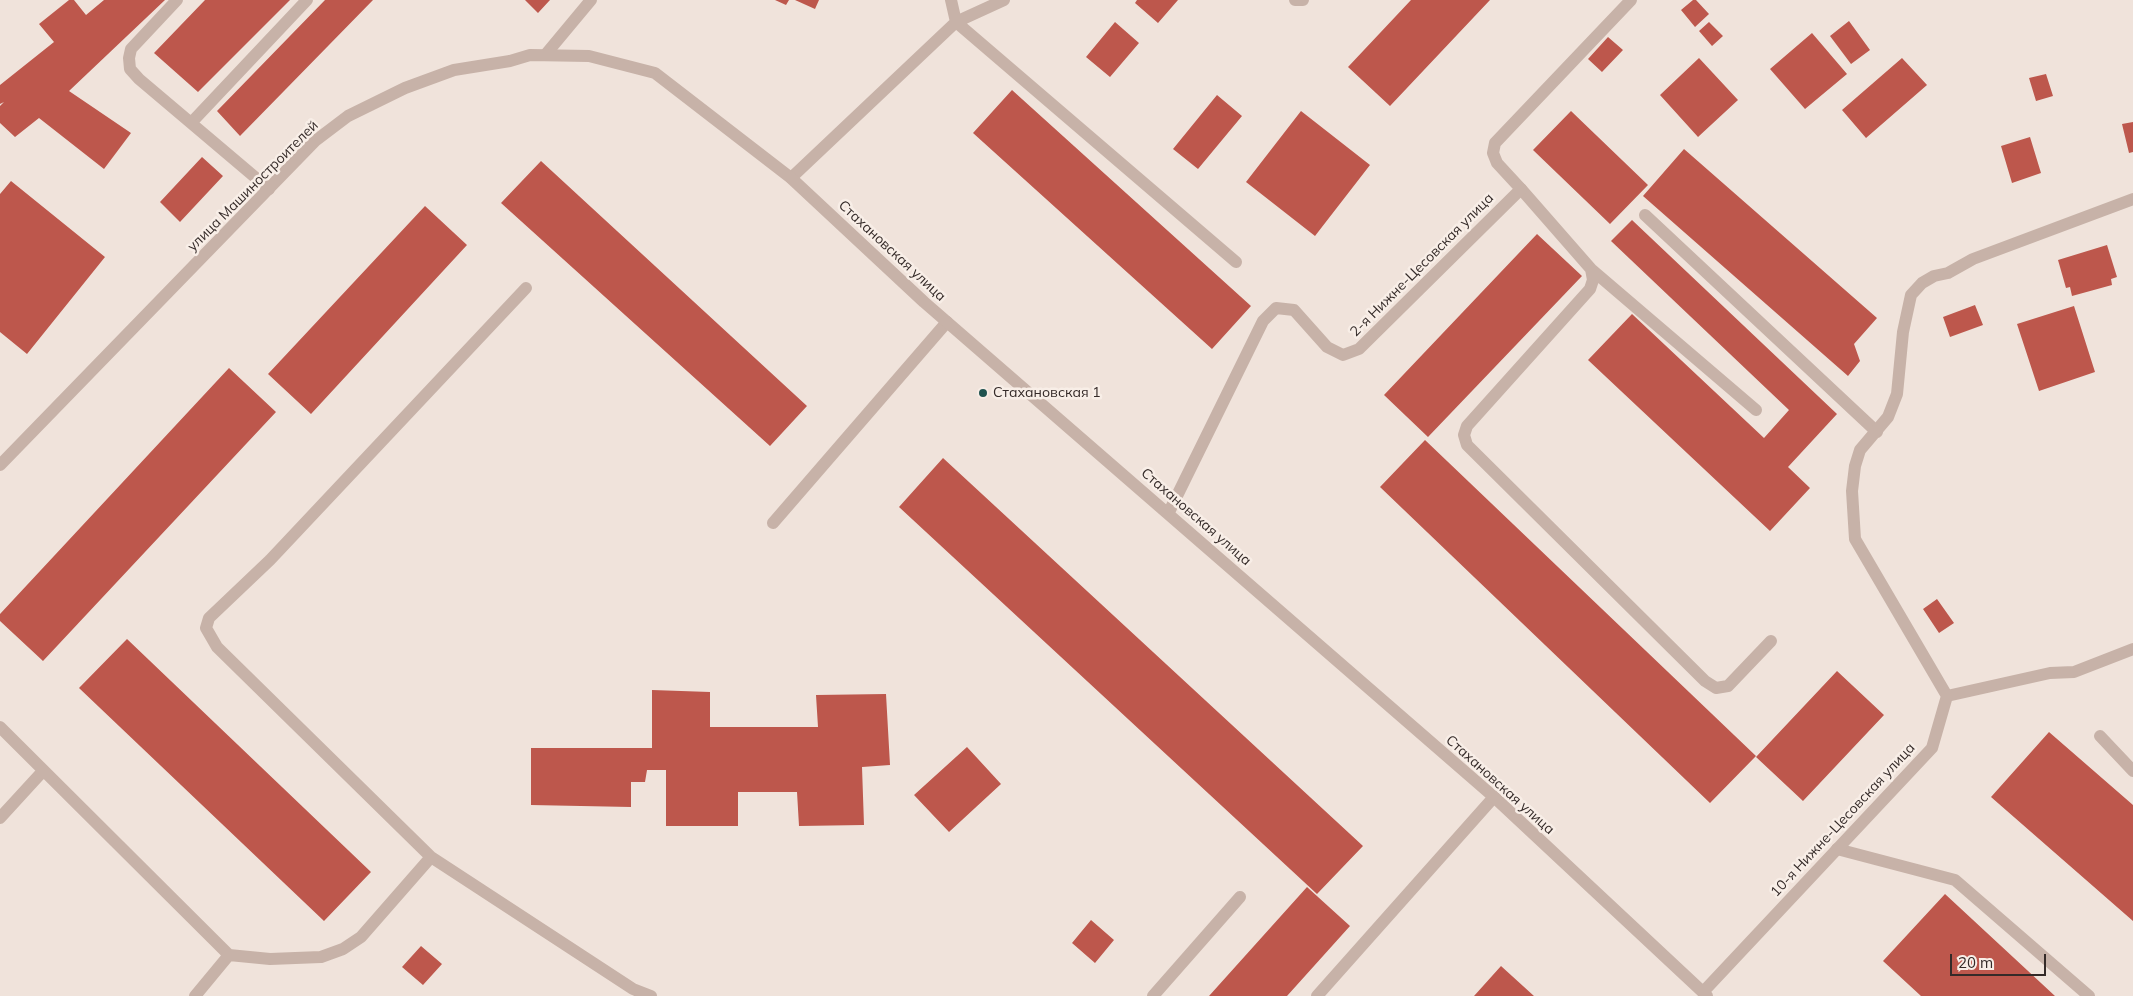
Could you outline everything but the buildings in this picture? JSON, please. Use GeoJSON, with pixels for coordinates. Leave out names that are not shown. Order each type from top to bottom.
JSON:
{"type":"FeatureCollection","features":[{"type":"Feature","properties":{"kind":"street"},"geometry":{"type":"LineString","coordinates":[[177,0],[131,49],[129,58],[130,69],[139,80],[269,189]]}},
{"type":"Feature","properties":{"kind":"street"},"geometry":{"type":"LineString","coordinates":[[191,123],[307,0]]}},
{"type":"Feature","properties":{"kind":"street"},"geometry":{"type":"LineString","coordinates":[[546,54],[591,0]]}},
{"type":"Feature","properties":{"kind":"street"},"geometry":{"type":"LineString","coordinates":[[951,0],[956,22],[1236,262]]}},
{"type":"Feature","properties":{"kind":"street"},"geometry":{"type":"LineString","coordinates":[[791,178],[956,22],[1004,0]]}},
{"type":"Feature","properties":{"kind":"street"},"geometry":{"type":"LineString","coordinates":[[1295,0],[1303,0]]}},
{"type":"Feature","properties":{"kind":"street"},"geometry":{"type":"LineString","coordinates":[[1631,0],[1495,142],[1493,153],[1497,163],[1590,269],[1756,410]]}},
{"type":"Feature","properties":{"kind":"street","name":"улица Машиностроителей"},"geometry":{"type":"LineString","coordinates":[[0,465],[315,142],[348,116],[405,88],[454,70],[510,61],[530,55],[589,56],[655,73]]}},
{"type":"Feature","properties":{"kind":"street","name":"Стахановская улица"},"geometry":{"type":"LineString","coordinates":[[655,73],[791,178],[947,322],[1169,512],[1494,797],[1705,994]]}},
{"type":"Feature","properties":{"kind":"street","name":"2-я Нижне-Цесовская улица"},"geometry":{"type":"LineString","coordinates":[[1169,512],[1264,321],[1276,308],[1294,310],[1327,347],[1343,355],[1359,349],[1521,189]]}},
{"type":"Feature","properties":{"kind":"street"},"geometry":{"type":"LineString","coordinates":[[2133,200],[1973,259],[1948,273],[1934,276],[1922,283],[1911,295],[1907,312],[1903,332],[1898,394],[1888,417],[1860,450],[1855,466],[1852,491],[1855,539],[1947,696],[2050,673],[2074,672],[2133,649]]}},
{"type":"Feature","properties":{"kind":"street"},"geometry":{"type":"LineString","coordinates":[[1645,215],[1877,432]]}},
{"type":"Feature","properties":{"kind":"street"},"geometry":{"type":"LineString","coordinates":[[1590,269],[1593,280],[1590,289],[1467,426],[1464,436],[1467,445],[1705,681],[1716,688],[1728,686],[1771,641]]}},
{"type":"Feature","properties":{"kind":"street"},"geometry":{"type":"LineString","coordinates":[[526,288],[270,560],[216,610],[209,618],[206,628],[217,647],[432,857],[633,989],[651,996]]}},
{"type":"Feature","properties":{"kind":"street"},"geometry":{"type":"LineString","coordinates":[[773,523],[947,322]]}},
{"type":"Feature","properties":{"kind":"street","name":"10-я Нижне-Цесовская улица"},"geometry":{"type":"LineString","coordinates":[[1705,994],[1932,748],[1947,696]]}},
{"type":"Feature","properties":{"kind":"street"},"geometry":{"type":"LineString","coordinates":[[0,726],[229,955],[270,959],[321,957],[343,949],[361,937],[432,857]]}},
{"type":"Feature","properties":{"kind":"street"},"geometry":{"type":"LineString","coordinates":[[2100,736],[2133,771]]}},
{"type":"Feature","properties":{"kind":"street"},"geometry":{"type":"LineString","coordinates":[[0,818],[43,771]]}},
{"type":"Feature","properties":{"kind":"street"},"geometry":{"type":"LineString","coordinates":[[1317,996],[1494,797]]}},
{"type":"Feature","properties":{"kind":"street"},"geometry":{"type":"LineString","coordinates":[[1837,849],[1954,880],[2090,996]]}},
{"type":"Feature","properties":{"kind":"street"},"geometry":{"type":"LineString","coordinates":[[1153,996],[1240,897]]}},
{"type":"Feature","properties":{"kind":"street"},"geometry":{"type":"LineString","coordinates":[[195,996],[229,955]]}},
{"type":"Feature","properties":{"kind":"place","name":"Стахановская 1"},"geometry":{"type":"Point","coordinates":[983,393]}}]}
